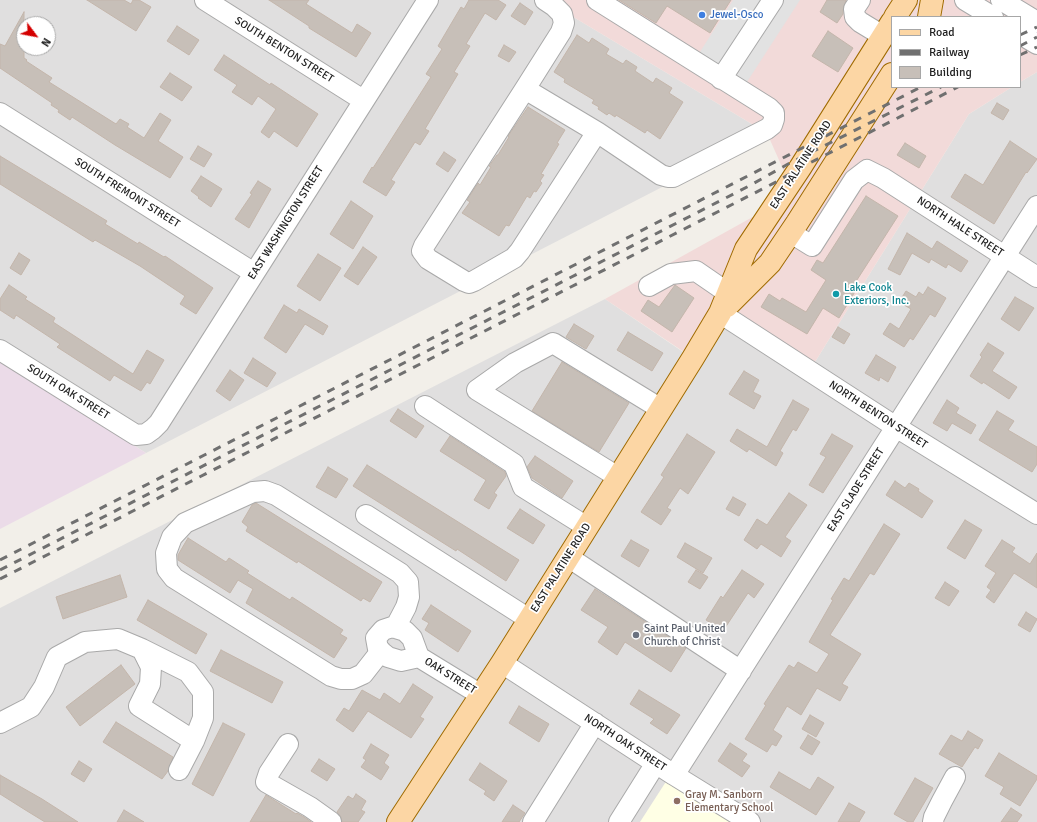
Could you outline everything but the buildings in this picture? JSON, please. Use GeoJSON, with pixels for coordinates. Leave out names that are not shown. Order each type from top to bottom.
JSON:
{"type":"FeatureCollection","features":[{"type":"Feature","properties":{"kind":"main road"},"geometry":{"type":"LineString","coordinates":[[896,16],[906,0]]}},
{"type":"Feature","properties":{"kind":"main road"},"geometry":{"type":"LineString","coordinates":[[929,16],[932,0]]}},
{"type":"Feature","properties":{"kind":"main road","name":"EAST PALATINE ROAD"},"geometry":{"type":"LineString","coordinates":[[398,822],[481,695],[661,409],[724,303],[746,250],[888,29]]}},
{"type":"Feature","properties":{"kind":"main road","name":"EAST PALATINE ROAD"},"geometry":{"type":"LineString","coordinates":[[724,303],[770,264],[891,76]]}},
{"type":"Feature","properties":{"kind":"street","name":"SOUTH BENTON STREET"},"geometry":{"type":"LineString","coordinates":[[205,0],[363,100]]}},
{"type":"Feature","properties":{"kind":"street","name":"EAST WASHINGTON STREET"},"geometry":{"type":"LineString","coordinates":[[136,435],[146,434],[159,423],[428,0]]}},
{"type":"Feature","properties":{"kind":"street"},"geometry":{"type":"LineString","coordinates":[[545,0],[562,14],[564,23],[561,32],[422,251],[428,259],[458,278],[469,282],[474,281],[514,258],[597,132]]}},
{"type":"Feature","properties":{"kind":"street"},"geometry":{"type":"LineString","coordinates":[[525,89],[597,132],[662,175],[668,177],[679,175],[772,125],[774,113],[769,108],[597,0]]}},
{"type":"Feature","properties":{"kind":"street"},"geometry":{"type":"LineString","coordinates":[[721,79],[773,0]]}},
{"type":"Feature","properties":{"kind":"street"},"geometry":{"type":"LineString","coordinates":[[860,0],[854,9],[855,17],[860,22],[888,29]]}},
{"type":"Feature","properties":{"kind":"street"},"geometry":{"type":"LineString","coordinates":[[965,0],[991,16]]}},
{"type":"Feature","properties":{"kind":"street"},"geometry":{"type":"LineString","coordinates":[[1008,1],[1037,22]]}},
{"type":"Feature","properties":{"kind":"street"},"geometry":{"type":"LineString","coordinates":[[1021,35],[1037,44]]}},
{"type":"Feature","properties":{"kind":"street","name":"SOUTH FREMONT STREET"},"geometry":{"type":"LineString","coordinates":[[0,113],[254,273]]}},
{"type":"Feature","properties":{"kind":"street","name":"NORTH HALE STREET"},"geometry":{"type":"LineString","coordinates":[[791,233],[812,246],[854,180],[867,170],[883,178],[1037,277]]}},
{"type":"Feature","properties":{"kind":"street","name":"EAST SLADE STREET"},"geometry":{"type":"LineString","coordinates":[[674,775],[1037,206]]}},
{"type":"Feature","properties":{"kind":"street","name":"NORTH BENTON STREET"},"geometry":{"type":"LineString","coordinates":[[649,286],[672,274],[696,271],[724,303],[896,427],[1037,514]]}},
{"type":"Feature","properties":{"kind":"street"},"geometry":{"type":"LineString","coordinates":[[618,477],[477,390],[515,363],[553,343],[661,409]]}},
{"type":"Feature","properties":{"kind":"street","name":"SOUTH OAK STREET"},"geometry":{"type":"LineString","coordinates":[[0,350],[136,435]]}},
{"type":"Feature","properties":{"kind":"street"},"geometry":{"type":"LineString","coordinates":[[425,406],[514,464],[523,487],[587,527]]}},
{"type":"Feature","properties":{"kind":"street"},"geometry":{"type":"LineString","coordinates":[[265,491],[276,495],[400,573],[408,582],[409,597],[406,607],[395,628],[392,627],[383,630],[376,638],[378,649],[381,652],[364,674],[352,679],[342,679],[331,676],[174,578],[167,569],[166,553],[172,537],[185,524],[253,492],[265,491]]}},
{"type":"Feature","properties":{"kind":"street"},"geometry":{"type":"LineString","coordinates":[[366,515],[529,619]]}},
{"type":"Feature","properties":{"kind":"street"},"geometry":{"type":"LineString","coordinates":[[568,557],[741,671]]}},
{"type":"Feature","properties":{"kind":"street","name":"OAK STREET"},"geometry":{"type":"LineString","coordinates":[[395,628],[405,631],[412,638],[420,657],[481,695]]}},
{"type":"Feature","properties":{"kind":"street"},"geometry":{"type":"LineString","coordinates":[[0,723],[31,707],[44,688],[57,657],[85,642],[118,638],[188,672],[203,692],[203,718],[194,741],[179,770]]}},
{"type":"Feature","properties":{"kind":"street"},"geometry":{"type":"LineString","coordinates":[[142,649],[151,667],[150,684],[139,706],[194,741]]}},
{"type":"Feature","properties":{"kind":"street","name":"OAK STREET"},"geometry":{"type":"LineString","coordinates":[[381,652],[388,657],[401,661],[420,657]]}},
{"type":"Feature","properties":{"kind":"street","name":"NORTH OAK STREET"},"geometry":{"type":"LineString","coordinates":[[502,662],[674,775],[750,822]]}},
{"type":"Feature","properties":{"kind":"street"},"geometry":{"type":"LineString","coordinates":[[533,822],[595,723]]}},
{"type":"Feature","properties":{"kind":"street"},"geometry":{"type":"LineString","coordinates":[[288,744],[269,773],[266,782],[310,807],[331,822]]}},
{"type":"Feature","properties":{"kind":"street"},"geometry":{"type":"LineString","coordinates":[[619,822],[656,763]]}},
{"type":"Feature","properties":{"kind":"street"},"geometry":{"type":"LineString","coordinates":[[933,822],[955,777]]}},
{"type":"Feature","properties":{"kind":"shaded area"},"geometry":{"type":"Polygon","coordinates":[[[0,0],[545,0],[767,133],[146,453],[0,361],[0,0]]]}},
{"type":"Feature","properties":{"kind":"shaded area"},"geometry":{"type":"Polygon","coordinates":[[[545,0],[1037,0],[1037,72],[1021,81],[1021,16],[891,16],[891,88],[1010,88],[969,114],[810,370],[720,313],[693,358],[605,299],[794,194],[767,133],[545,0]]]}},
{"type":"Feature","properties":{"kind":"shaded area"},"geometry":{"type":"Polygon","coordinates":[[[733,0],[800,0],[745,85],[698,55],[733,0]]]}},
{"type":"Feature","properties":{"kind":"shaded area"},"geometry":{"type":"Polygon","coordinates":[[[1037,72],[1037,822],[0,822],[0,608],[605,299],[692,358],[720,313],[810,370],[969,114],[1010,88],[1021,88],[1021,81],[1037,72]]]}},
{"type":"Feature","properties":{"kind":"shaded area"},"geometry":{"type":"Polygon","coordinates":[[[0,361],[146,453],[0,529],[0,361]]]}},
{"type":"Feature","properties":{"kind":"shaded area","name":"Gray M. Sanborn Elementary School"},"geometry":{"type":"Polygon","coordinates":[[[667,780],[733,822],[640,822],[667,780]]]}},
{"type":"Feature","properties":{"kind":"railway"},"geometry":{"type":"LineString","coordinates":[[1021,35],[1037,27]]}},
{"type":"Feature","properties":{"kind":"railway"},"geometry":{"type":"LineString","coordinates":[[1021,45],[1037,37]]}},
{"type":"Feature","properties":{"kind":"railway"},"geometry":{"type":"LineString","coordinates":[[1021,55],[1037,47]]}},
{"type":"Feature","properties":{"kind":"railway"},"geometry":{"type":"LineString","coordinates":[[0,560],[919,88]]}},
{"type":"Feature","properties":{"kind":"railway"},"geometry":{"type":"LineString","coordinates":[[0,570],[749,186],[788,164],[939,88]]}},
{"type":"Feature","properties":{"kind":"railway"},"geometry":{"type":"LineString","coordinates":[[0,579],[778,181],[800,168],[956,88]]}},
{"type":"Feature","properties":{"kind":"place","name":"Jewel-Osco"},"geometry":{"type":"Point","coordinates":[702,15]}},
{"type":"Feature","properties":{"kind":"place","name":"Lake Cook Exteriors, Inc."},"geometry":{"type":"Point","coordinates":[836,294]}},
{"type":"Feature","properties":{"kind":"place","name":"Saint Paul United Church of Christ"},"geometry":{"type":"Point","coordinates":[636,635]}},
{"type":"Feature","properties":{"kind":"place","name":"Gray M. Sanborn Elementary School"},"geometry":{"type":"Point","coordinates":[677,801]}}]}
